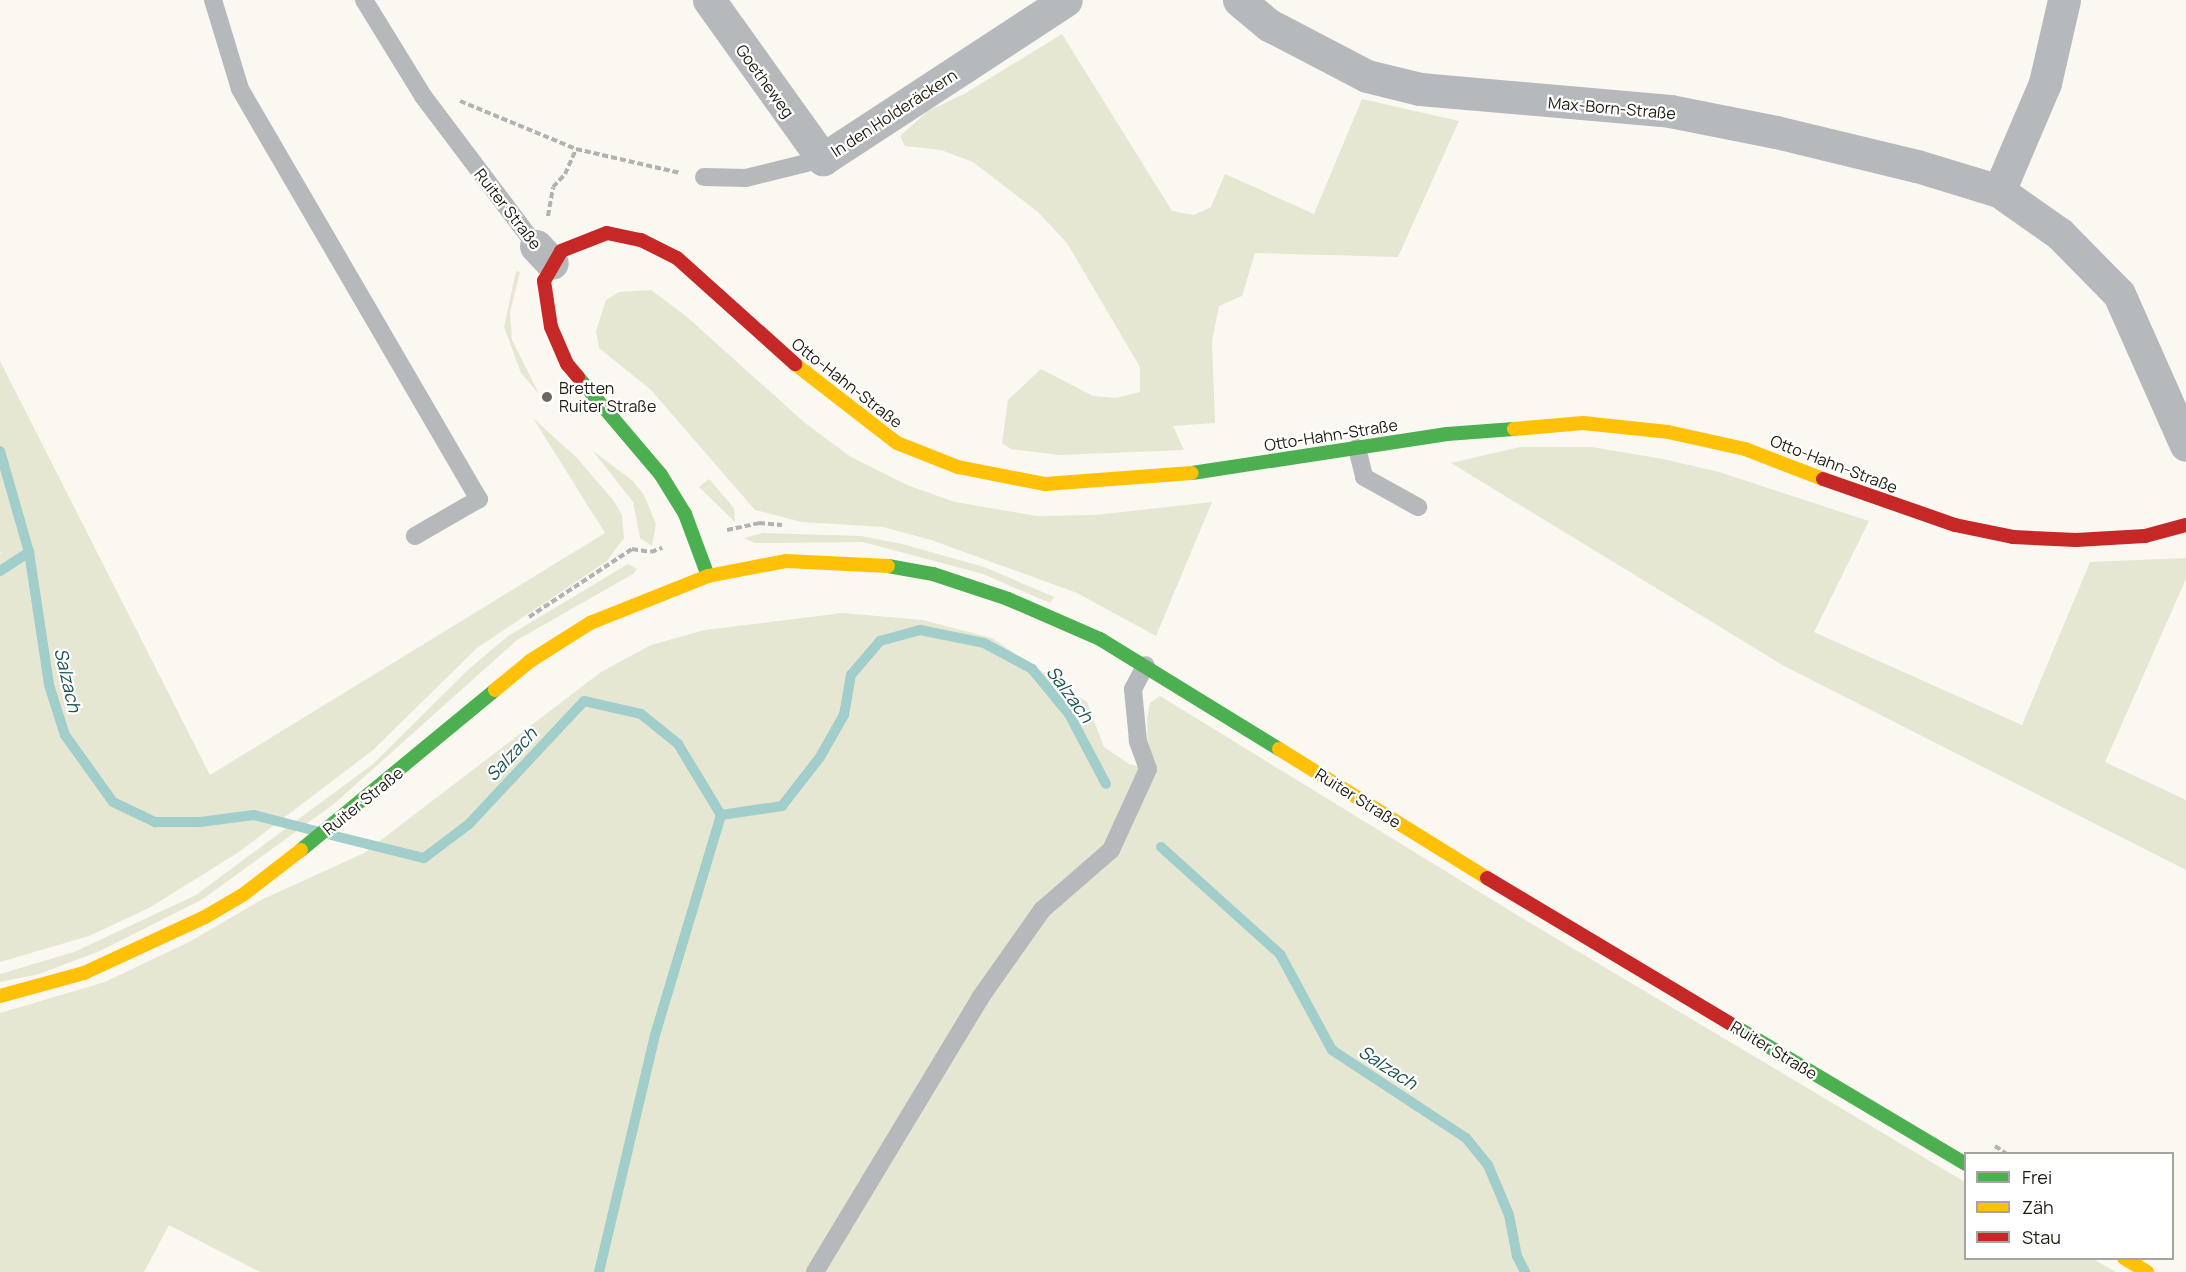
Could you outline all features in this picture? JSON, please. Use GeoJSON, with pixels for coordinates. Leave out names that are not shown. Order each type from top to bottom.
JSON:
{"type":"FeatureCollection","features":[{"type":"Feature","properties":{"kind":"street","name":"Goetheweg"},"geometry":{"type":"LineString","coordinates":[[709,0],[823,159]]}},
{"type":"Feature","properties":{"kind":"street","name":"In den Holderäckern"},"geometry":{"type":"LineString","coordinates":[[823,159],[1066,0]]}},
{"type":"Feature","properties":{"kind":"street","name":"Max-Born-Straße"},"geometry":{"type":"LineString","coordinates":[[1239,0],[1269,25],[1317,51],[1367,76],[1410,87],[1569,105],[1670,111],[1885,158],[1999,191],[2060,234],[2119,294],[2186,445]]}},
{"type":"Feature","properties":{"kind":"street"},"geometry":{"type":"LineString","coordinates":[[1999,191],[2045,83],[2064,0]]}},
{"type":"Feature","properties":{"kind":"street","name":"Otto-Hahn-Straße"},"geometry":{"type":"LineString","coordinates":[[544,254],[561,251],[607,233],[657,247],[677,258],[776,349],[874,428],[926,456],[958,467],[1056,484],[1208,472],[1447,434],[1583,423],[1668,432],[1745,449],[1880,500],[1955,525],[2013,537],[2076,540],[2145,536],[2186,525]]}},
{"type":"Feature","properties":{"kind":"street","name":"Ruiter Straße"},"geometry":{"type":"LineString","coordinates":[[544,254],[544,302],[567,364],[661,475],[685,514],[708,576]]}},
{"type":"Feature","properties":{"kind":"street","name":"Ruiter Straße"},"geometry":{"type":"LineString","coordinates":[[0,996],[84,973],[205,917],[276,870],[356,807],[530,661],[590,623],[708,576],[786,561],[864,562],[933,574],[1018,603],[1100,639],[1146,665],[1525,902],[1964,1163]]}},
{"type":"Feature","properties":{"kind":"street"},"geometry":{"type":"LineString","coordinates":[[2127,1260],[2147,1272]]}},
{"type":"Feature","properties":{"kind":"lane"},"geometry":{"type":"LineString","coordinates":[[213,0],[240,89],[479,500],[415,536]]}},
{"type":"Feature","properties":{"kind":"lane","name":"Ruiter Straße"},"geometry":{"type":"LineString","coordinates":[[364,0],[423,96],[544,254]]}},
{"type":"Feature","properties":{"kind":"lane","name":"In den Holderäckern"},"geometry":{"type":"LineString","coordinates":[[704,177],[746,178],[823,159]]}},
{"type":"Feature","properties":{"kind":"lane"},"geometry":{"type":"LineString","coordinates":[[1357,448],[1364,477],[1418,507]]}},
{"type":"Feature","properties":{"kind":"lane"},"geometry":{"type":"LineString","coordinates":[[816,1272],[980,998],[1042,910],[1111,850],[1148,769],[1138,741],[1133,690],[1146,665]]}},
{"type":"Feature","properties":{"kind":"path"},"geometry":{"type":"LineString","coordinates":[[423,96],[467,102],[576,148],[704,177]]}},
{"type":"Feature","properties":{"kind":"path"},"geometry":{"type":"LineString","coordinates":[[553,187],[565,174],[576,148]]}},
{"type":"Feature","properties":{"kind":"green space"},"geometry":{"type":"Polygon","coordinates":[[[1062,34],[1172,211],[1194,215],[1211,207],[1225,174],[1314,214],[1362,99],[1459,121],[1398,257],[1255,253],[1242,296],[1219,306],[1212,341],[1215,423],[1173,426],[1184,450],[1059,455],[1011,449],[1002,443],[1008,400],[1041,369],[1093,396],[1116,398],[1140,392],[1140,367],[1067,243],[1038,212],[973,162],[941,150],[905,146],[900,136],[928,111],[964,94],[1062,34]]]}},
{"type":"Feature","properties":{"kind":"green space"},"geometry":{"type":"Polygon","coordinates":[[[516,271],[520,272],[510,312],[512,340],[539,394],[521,373],[504,327],[516,271]]]}},
{"type":"Feature","properties":{"kind":"green space"},"geometry":{"type":"Polygon","coordinates":[[[651,290],[686,316],[805,423],[851,457],[907,485],[955,502],[1037,516],[1095,515],[1212,502],[1156,636],[1077,593],[931,540],[883,527],[802,522],[755,510],[651,390],[599,348],[596,331],[606,300],[619,292],[651,290]]]}},
{"type":"Feature","properties":{"kind":"green space"},"geometry":{"type":"Polygon","coordinates":[[[0,361],[210,775],[605,533],[533,418],[577,458],[613,500],[622,515],[624,538],[607,561],[477,648],[373,750],[239,852],[149,908],[89,936],[0,962],[0,554],[4,551],[0,553],[0,361]]]}},
{"type":"Feature","properties":{"kind":"green space"},"geometry":{"type":"Polygon","coordinates":[[[1520,447],[1592,447],[1663,459],[1719,472],[1869,521],[1814,632],[2022,725],[2090,562],[2186,558],[2186,579],[2105,762],[2186,800],[2186,870],[1784,666],[1451,463],[1520,447]]]}},
{"type":"Feature","properties":{"kind":"green space"},"geometry":{"type":"Polygon","coordinates":[[[593,451],[633,481],[644,495],[656,524],[652,546],[640,538],[633,502],[593,451]]]}},
{"type":"Feature","properties":{"kind":"green space"},"geometry":{"type":"Polygon","coordinates":[[[709,479],[734,508],[735,522],[699,487],[709,479]]]}},
{"type":"Feature","properties":{"kind":"green space"},"geometry":{"type":"Polygon","coordinates":[[[763,533],[861,536],[902,544],[984,567],[1054,597],[1050,603],[983,574],[863,542],[755,543],[744,538],[763,533]]]}},
{"type":"Feature","properties":{"kind":"green space"},"geometry":{"type":"Polygon","coordinates":[[[628,564],[637,569],[633,574],[517,640],[334,804],[203,899],[100,951],[39,974],[0,982],[0,974],[74,952],[196,895],[373,764],[469,669],[508,636],[628,564]]]}},
{"type":"Feature","properties":{"kind":"green space"},"geometry":{"type":"Polygon","coordinates":[[[842,613],[923,620],[992,638],[1087,702],[1104,747],[1129,764],[1148,769],[1147,717],[1150,703],[1160,696],[1517,915],[1964,1181],[1964,1260],[2095,1260],[2116,1272],[260,1272],[169,1225],[144,1272],[0,1272],[0,1013],[105,982],[191,941],[261,900],[364,853],[601,672],[651,645],[705,630],[842,613]]]}},
{"type":"Feature","properties":{"kind":"waterway","name":"Salzach"},"geometry":{"type":"LineString","coordinates":[[0,451],[29,552],[49,685],[65,735],[113,802],[155,822],[200,822],[254,815],[316,831]]}},
{"type":"Feature","properties":{"kind":"waterway"},"geometry":{"type":"LineString","coordinates":[[0,571],[29,552]]}},
{"type":"Feature","properties":{"kind":"waterway","name":"Salzach"},"geometry":{"type":"LineString","coordinates":[[331,835],[424,858],[469,824],[584,701],[641,714],[678,744],[721,815],[782,806],[820,757],[844,715],[851,675],[880,641],[920,630],[984,643],[1032,669],[1069,714],[1106,784]]}},
{"type":"Feature","properties":{"kind":"waterway"},"geometry":{"type":"LineString","coordinates":[[599,1272],[655,1035],[721,815]]}},
{"type":"Feature","properties":{"kind":"waterway","name":"Salzach"},"geometry":{"type":"LineString","coordinates":[[1161,847],[1280,954],[1332,1050],[1466,1138],[1488,1165],[1509,1215],[1517,1256],[1525,1272]]}},
{"type":"Feature","properties":{"kind":"traffic: fast"},"geometry":{"type":"LineString","coordinates":[[578,377],[661,475],[685,514],[708,576]]}},
{"type":"Feature","properties":{"kind":"traffic: fast"},"geometry":{"type":"LineString","coordinates":[[1192,473],[1447,434],[1514,429]]}},
{"type":"Feature","properties":{"kind":"traffic: fast"},"geometry":{"type":"LineString","coordinates":[[888,566],[933,574],[1008,599],[1100,639],[1279,749]]}},
{"type":"Feature","properties":{"kind":"traffic: fast"},"geometry":{"type":"LineString","coordinates":[[301,850],[495,690]]}},
{"type":"Feature","properties":{"kind":"traffic: fast"},"geometry":{"type":"LineString","coordinates":[[1736,1027],[1964,1163]]}},
{"type":"Feature","properties":{"kind":"traffic: slow"},"geometry":{"type":"LineString","coordinates":[[795,364],[897,443],[958,467],[1045,484],[1192,473]]}},
{"type":"Feature","properties":{"kind":"traffic: slow"},"geometry":{"type":"LineString","coordinates":[[1514,429],[1583,423],[1668,432],[1745,449],[1823,479]]}},
{"type":"Feature","properties":{"kind":"traffic: slow"},"geometry":{"type":"LineString","coordinates":[[495,690],[530,661],[590,623],[708,576],[786,561],[888,566]]}},
{"type":"Feature","properties":{"kind":"traffic: slow"},"geometry":{"type":"LineString","coordinates":[[1279,749],[1487,878]]}},
{"type":"Feature","properties":{"kind":"traffic: slow"},"geometry":{"type":"LineString","coordinates":[[0,996],[84,973],[205,917],[244,894],[301,850]]}},
{"type":"Feature","properties":{"kind":"traffic: slow"},"geometry":{"type":"LineString","coordinates":[[2127,1260],[2147,1272]]}},
{"type":"Feature","properties":{"kind":"traffic: jam"},"geometry":{"type":"LineString","coordinates":[[578,377],[567,364],[551,327],[544,281],[561,251],[607,233],[641,240],[677,258],[795,364]]}},
{"type":"Feature","properties":{"kind":"traffic: jam"},"geometry":{"type":"LineString","coordinates":[[1823,479],[1955,525],[2013,537],[2076,540],[2145,536],[2186,525]]}},
{"type":"Feature","properties":{"kind":"traffic: jam"},"geometry":{"type":"LineString","coordinates":[[1487,878],[1736,1027]]}},
{"type":"Feature","properties":{"kind":"place","name":"Bretten Ruiter Straße"},"geometry":{"type":"Point","coordinates":[547,397]}}]}
